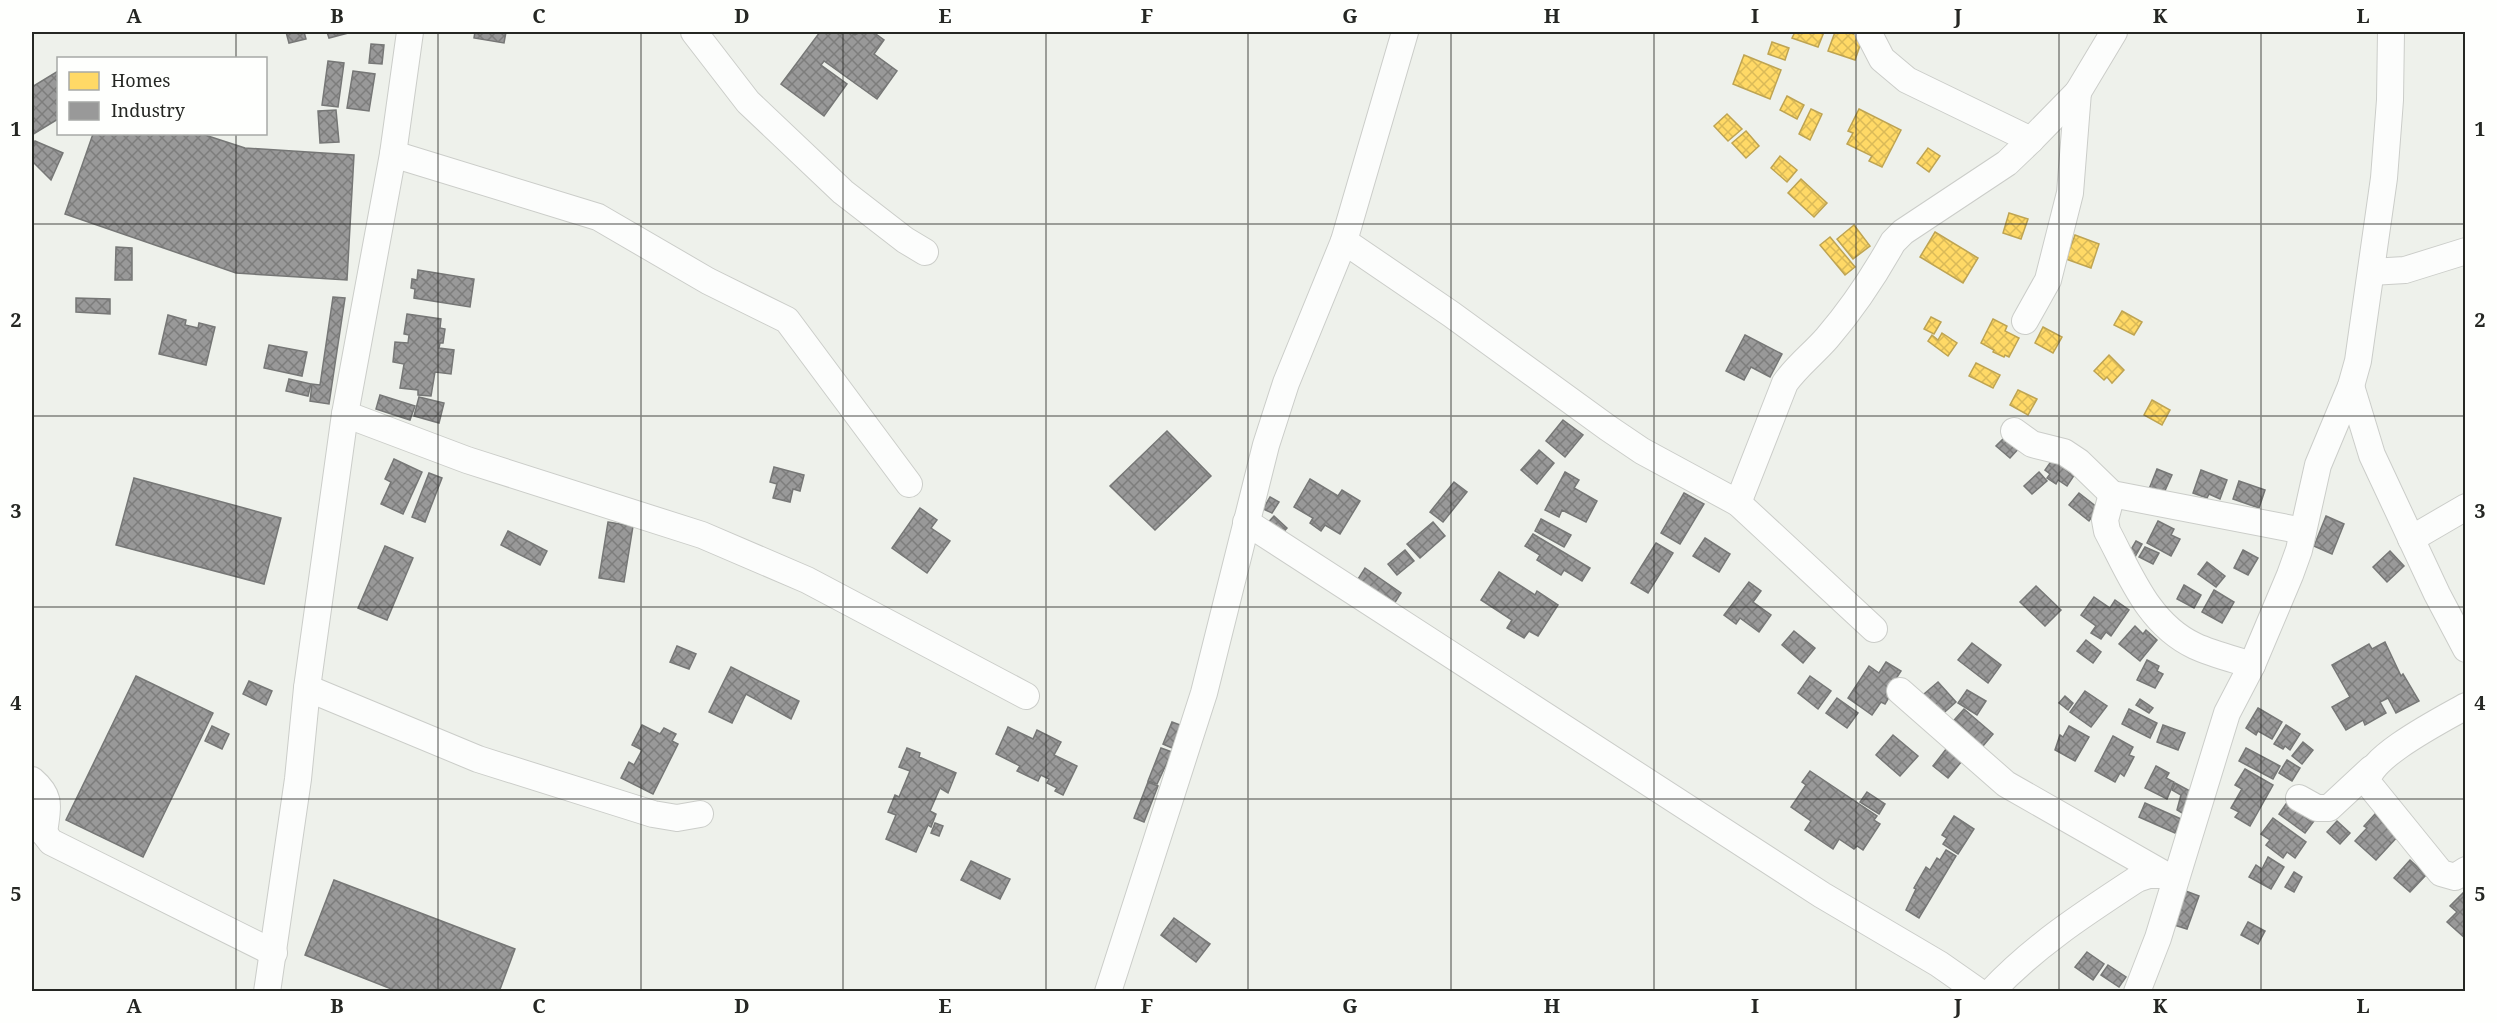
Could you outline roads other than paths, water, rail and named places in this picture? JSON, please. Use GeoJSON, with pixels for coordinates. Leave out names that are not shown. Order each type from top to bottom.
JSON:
{"type":"FeatureCollection","features":[{"type":"Feature","properties":{"kind":"street"},"geometry":{"type":"LineString","coordinates":[[267,992],[298,778],[307,688],[345,414],[393,154],[410,32]]}},
{"type":"Feature","properties":{"kind":"street"},"geometry":{"type":"LineString","coordinates":[[694,32],[748,102],[843,192],[905,240],[925,252]]}},
{"type":"Feature","properties":{"kind":"street"},"geometry":{"type":"LineString","coordinates":[[1108,992],[1204,693],[1266,445],[1286,382],[1344,241],[1405,32]]}},
{"type":"Feature","properties":{"kind":"street"},"geometry":{"type":"LineString","coordinates":[[1868,32],[1882,59],[1907,80],[2031,140]]}},
{"type":"Feature","properties":{"kind":"street"},"geometry":{"type":"LineString","coordinates":[[1738,503],[1785,383],[1844,318],[1893,242],[1902,232],[2007,163],[2078,92],[2114,32]]}},
{"type":"Feature","properties":{"kind":"street"},"geometry":{"type":"LineString","coordinates":[[2137,992],[2158,938],[2169,875],[2227,713],[2252,665],[2290,575],[2318,465],[2351,386],[2358,361],[2384,178],[2390,100],[2391,32]]}},
{"type":"Feature","properties":{"kind":"street"},"geometry":{"type":"LineString","coordinates":[[2025,321],[2048,280],[2070,193],[2078,92]]}},
{"type":"Feature","properties":{"kind":"street"},"geometry":{"type":"LineString","coordinates":[[393,154],[598,217],[708,281],[786,320],[909,484]]}},
{"type":"Feature","properties":{"kind":"street"},"geometry":{"type":"LineString","coordinates":[[1344,241],[1451,314],[1642,451],[1738,503],[1874,629]]}},
{"type":"Feature","properties":{"kind":"street"},"geometry":{"type":"LineString","coordinates":[[2371,272],[2405,270],[2466,251]]}},
{"type":"Feature","properties":{"kind":"street"},"geometry":{"type":"LineString","coordinates":[[2351,386],[2372,455],[2466,649]]}},
{"type":"Feature","properties":{"kind":"street"},"geometry":{"type":"LineString","coordinates":[[345,414],[467,460],[702,535],[807,580],[1026,696]]}},
{"type":"Feature","properties":{"kind":"street"},"geometry":{"type":"LineString","coordinates":[[2014,432],[2032,444],[2064,452],[2079,462],[2112,494],[2303,531]]}},
{"type":"Feature","properties":{"kind":"street"},"geometry":{"type":"LineString","coordinates":[[2112,494],[2105,520],[2107,531],[2153,614],[2171,632],[2195,646],[2252,665]]}},
{"type":"Feature","properties":{"kind":"street"},"geometry":{"type":"LineString","coordinates":[[2411,539],[2466,507]]}},
{"type":"Feature","properties":{"kind":"street"},"geometry":{"type":"LineString","coordinates":[[1246,522],[1822,895],[1939,964],[1979,992]]}},
{"type":"Feature","properties":{"kind":"street"},"geometry":{"type":"LineString","coordinates":[[307,688],[478,759],[653,814],[677,818],[700,814]]}},
{"type":"Feature","properties":{"kind":"street"},"geometry":{"type":"LineString","coordinates":[[1900,691],[2006,784],[2025,797],[2169,875]]}},
{"type":"Feature","properties":{"kind":"street"},"geometry":{"type":"LineString","coordinates":[[2299,798],[2317,808],[2329,808],[2402,744],[2466,706]]}},
{"type":"Feature","properties":{"kind":"street"},"geometry":{"type":"LineString","coordinates":[[2371,769],[2368,774],[2368,783],[2441,873],[2455,878],[2466,870]]}},
{"type":"Feature","properties":{"kind":"street"},"geometry":{"type":"LineString","coordinates":[[32,780],[43,790],[48,802],[38,827],[51,842],[274,953]]}},
{"type":"Feature","properties":{"kind":"street"},"geometry":{"type":"LineString","coordinates":[[1991,992],[2018,963],[2066,925],[2137,879],[2169,875]]}}]}
